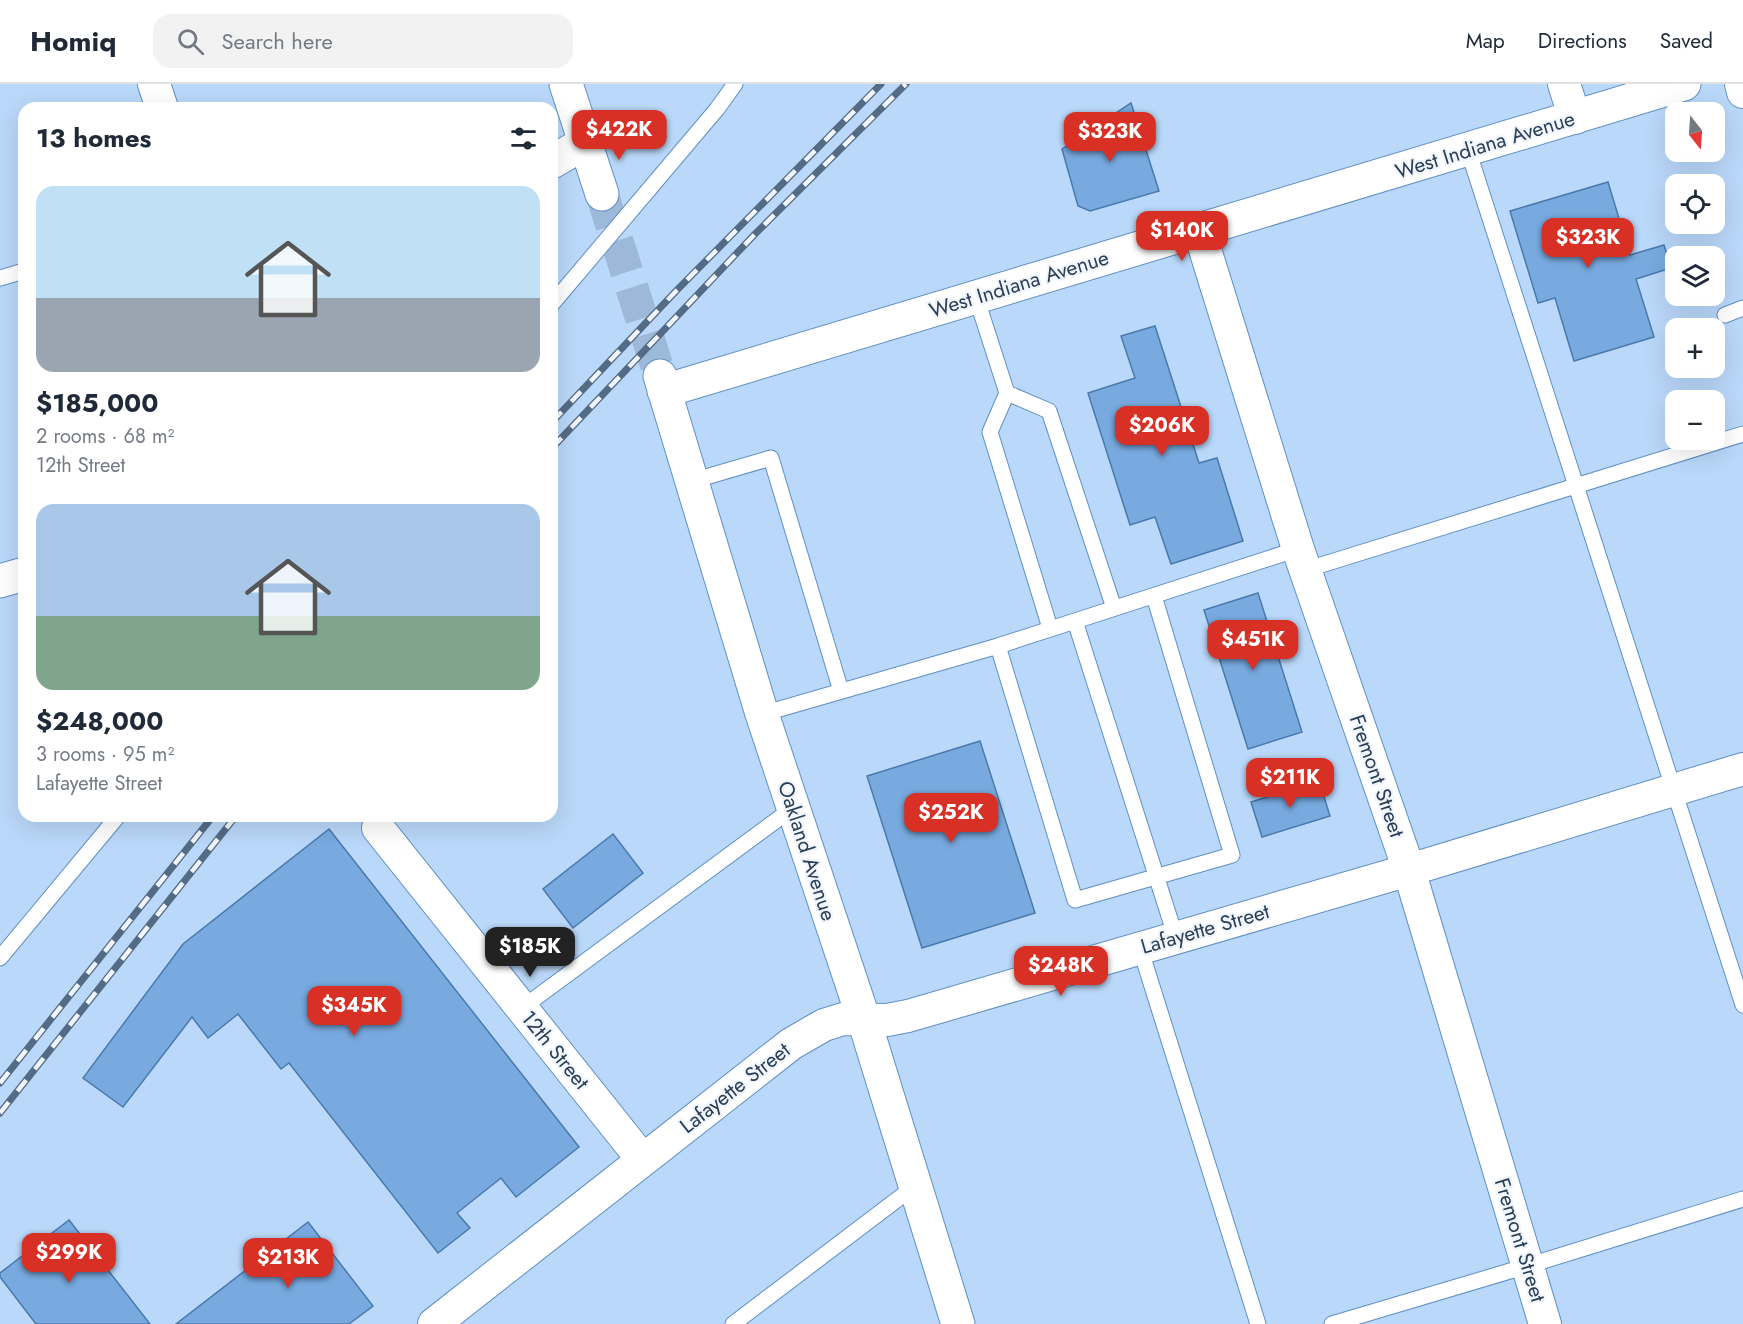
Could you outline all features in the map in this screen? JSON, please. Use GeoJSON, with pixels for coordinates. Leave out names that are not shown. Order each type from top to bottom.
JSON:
{"type":"FeatureCollection","features":[{"type":"Feature","properties":{"kind":"street"},"geometry":{"type":"LineString","coordinates":[[154,84],[160,102]]}},
{"type":"Feature","properties":{"kind":"street"},"geometry":{"type":"LineString","coordinates":[[566,84],[602,194]]}},
{"type":"Feature","properties":{"kind":"street"},"geometry":{"type":"LineString","coordinates":[[1564,84],[1575,118]]}},
{"type":"Feature","properties":{"kind":"street","name":"West Indiana Avenue"},"geometry":{"type":"LineString","coordinates":[[662,383],[976,297],[1684,84]]}},
{"type":"Feature","properties":{"kind":"street"},"geometry":{"type":"LineString","coordinates":[[1741,84],[1743,92]]}},
{"type":"Feature","properties":{"kind":"street"},"geometry":{"type":"LineString","coordinates":[[558,158],[586,142]]}},
{"type":"Feature","properties":{"kind":"street","name":"Fremont Street"},"geometry":{"type":"LineString","coordinates":[[1199,230],[1302,560],[1409,870],[1545,1324]]}},
{"type":"Feature","properties":{"kind":"street","name":"Oakland Avenue"},"geometry":{"type":"LineString","coordinates":[[662,383],[762,714],[864,1020],[958,1324]]}},
{"type":"Feature","properties":{"kind":"street"},"geometry":{"type":"LineString","coordinates":[[0,581],[18,576]]}},
{"type":"Feature","properties":{"kind":"street","name":"Lafayette Street"},"geometry":{"type":"LineString","coordinates":[[434,1324],[805,1035],[824,1025],[843,1019],[887,1020],[908,1016],[1409,870],[1743,769]]}},
{"type":"Feature","properties":{"kind":"street","name":"12th Street"},"geometry":{"type":"LineString","coordinates":[[378,828],[643,1160]]}},
{"type":"Feature","properties":{"kind":"lane"},"geometry":{"type":"LineString","coordinates":[[558,297],[710,117],[735,84]]}},
{"type":"Feature","properties":{"kind":"lane"},"geometry":{"type":"LineString","coordinates":[[1468,150],[1743,1005]]}},
{"type":"Feature","properties":{"kind":"lane"},"geometry":{"type":"LineString","coordinates":[[0,278],[18,273]]}},
{"type":"Feature","properties":{"kind":"lane"},"geometry":{"type":"LineString","coordinates":[[976,297],[1007,393],[990,432],[1050,628]]}},
{"type":"Feature","properties":{"kind":"lane"},"geometry":{"type":"LineString","coordinates":[[1725,315],[1743,308]]}},
{"type":"Feature","properties":{"kind":"lane"},"geometry":{"type":"LineString","coordinates":[[1007,393],[1049,411],[1114,608]]}},
{"type":"Feature","properties":{"kind":"lane"},"geometry":{"type":"LineString","coordinates":[[762,714],[998,646],[1154,596],[1302,560],[1576,486],[1743,434]]}},
{"type":"Feature","properties":{"kind":"lane"},"geometry":{"type":"LineString","coordinates":[[692,482],[771,458],[841,691]]}},
{"type":"Feature","properties":{"kind":"lane"},"geometry":{"type":"LineString","coordinates":[[998,646],[1076,900],[1232,855],[1154,596]]}},
{"type":"Feature","properties":{"kind":"lane"},"geometry":{"type":"LineString","coordinates":[[1076,621],[1176,938]]}},
{"type":"Feature","properties":{"kind":"lane"},"geometry":{"type":"LineString","coordinates":[[522,1008],[793,808]]}},
{"type":"Feature","properties":{"kind":"lane"},"geometry":{"type":"LineString","coordinates":[[0,958],[113,822]]}},
{"type":"Feature","properties":{"kind":"lane"},"geometry":{"type":"LineString","coordinates":[[1140,948],[1258,1324]]}},
{"type":"Feature","properties":{"kind":"lane"},"geometry":{"type":"LineString","coordinates":[[733,1324],[915,1186]]}},
{"type":"Feature","properties":{"kind":"lane"},"geometry":{"type":"LineString","coordinates":[[1332,1324],[1743,1199]]}},
{"type":"Feature","properties":{"kind":"building"},"geometry":{"type":"Polygon","coordinates":[[[1131,103],[1159,191],[1090,211],[1078,206],[1062,149],[1131,103]]]}},
{"type":"Feature","properties":{"kind":"building"},"geometry":{"type":"Polygon","coordinates":[[[1608,182],[1630,255],[1664,245],[1665,248],[1665,270],[1636,279],[1654,337],[1574,361],[1555,298],[1538,303],[1510,211],[1608,182]]]}},
{"type":"Feature","properties":{"kind":"building"},"geometry":{"type":"Polygon","coordinates":[[[1155,326],[1199,463],[1217,458],[1243,541],[1171,564],[1155,517],[1130,525],[1088,393],[1135,378],[1121,336],[1155,326]]]}},
{"type":"Feature","properties":{"kind":"building"},"geometry":{"type":"Polygon","coordinates":[[[1258,593],[1302,732],[1248,749],[1204,610],[1258,593]]]}},
{"type":"Feature","properties":{"kind":"building"},"geometry":{"type":"Polygon","coordinates":[[[980,741],[1035,913],[922,948],[867,776],[980,741]]]}},
{"type":"Feature","properties":{"kind":"building"},"geometry":{"type":"Polygon","coordinates":[[[1319,781],[1330,816],[1262,837],[1251,802],[1319,781]]]}},
{"type":"Feature","properties":{"kind":"building"},"geometry":{"type":"Polygon","coordinates":[[[329,829],[579,1147],[516,1197],[501,1178],[457,1213],[470,1228],[438,1253],[289,1063],[281,1069],[238,1014],[208,1038],[192,1017],[123,1107],[83,1078],[183,944],[329,829]]]}},
{"type":"Feature","properties":{"kind":"building"},"geometry":{"type":"Polygon","coordinates":[[[613,834],[643,873],[573,928],[543,889],[613,834]]]}},
{"type":"Feature","properties":{"kind":"building"},"geometry":{"type":"Polygon","coordinates":[[[69,1220],[150,1324],[36,1324],[0,1277],[0,1273],[69,1220]]]}},
{"type":"Feature","properties":{"kind":"building"},"geometry":{"type":"Polygon","coordinates":[[[308,1222],[373,1306],[349,1324],[176,1324],[308,1222]]]}},
{"type":"Feature","properties":{"kind":"tunnel"},"geometry":{"type":"LineString","coordinates":[[602,194],[660,376]]}},
{"type":"Feature","properties":{"kind":"railway"},"geometry":{"type":"LineString","coordinates":[[558,416],[677,290],[881,84]]}},
{"type":"Feature","properties":{"kind":"railway"},"geometry":{"type":"LineString","coordinates":[[558,442],[755,234],[906,84]]}},
{"type":"Feature","properties":{"kind":"railway"},"geometry":{"type":"LineString","coordinates":[[0,1083],[208,822]]}},
{"type":"Feature","properties":{"kind":"railway"},"geometry":{"type":"LineString","coordinates":[[0,1113],[231,822]]}}]}
